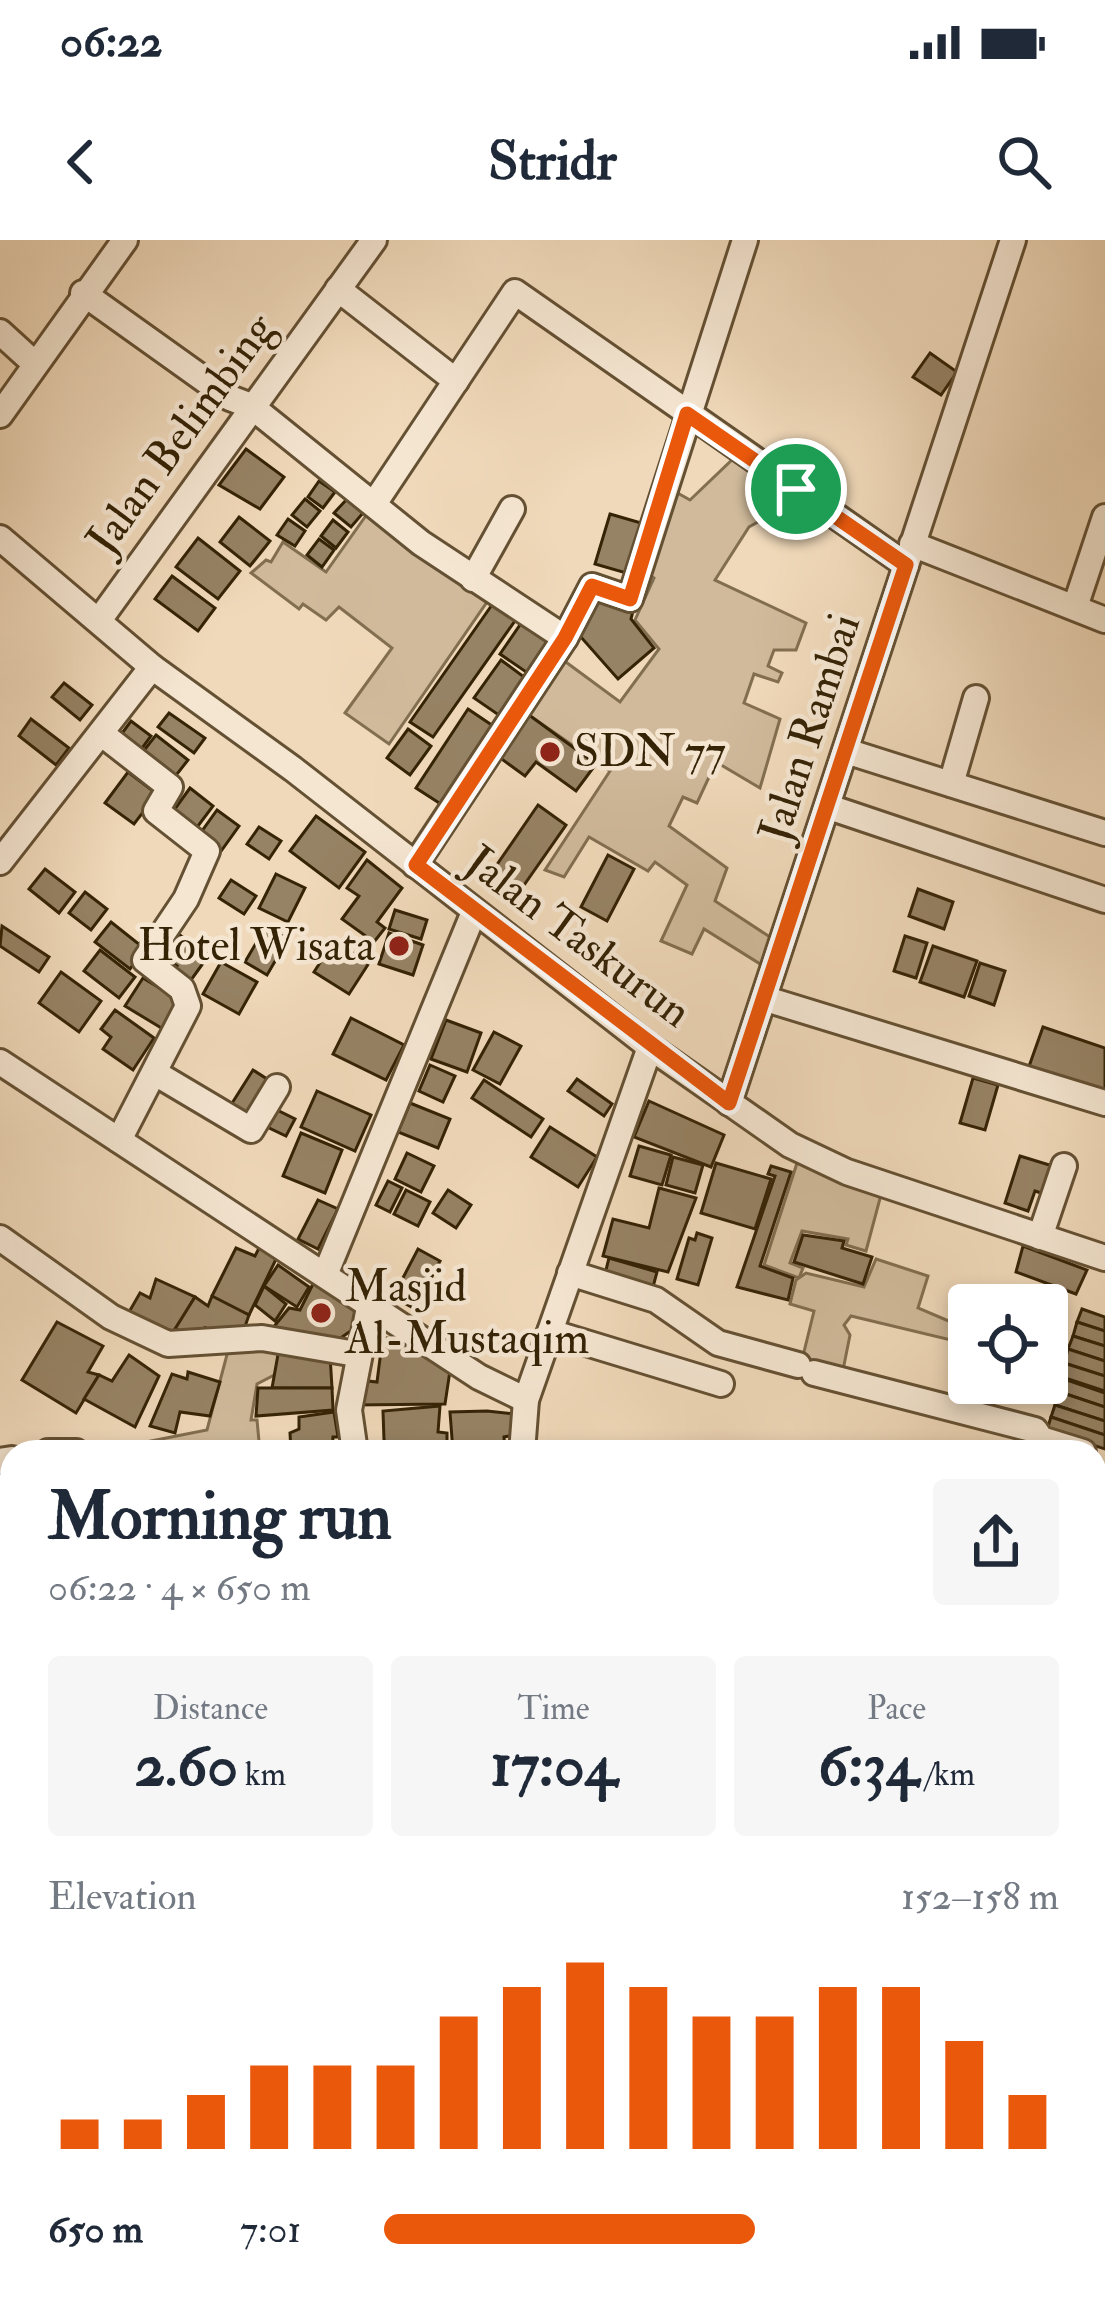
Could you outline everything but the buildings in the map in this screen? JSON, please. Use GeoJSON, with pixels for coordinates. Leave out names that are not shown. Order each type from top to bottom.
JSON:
{"type":"FeatureCollection","features":[{"type":"Feature","properties":{"kind":"street"},"geometry":{"type":"LineString","coordinates":[[0,415],[82,293],[125,240]]}},
{"type":"Feature","properties":{"kind":"street","name":"Jalan Belimbing"},"geometry":{"type":"LineString","coordinates":[[100,619],[374,240]]}},
{"type":"Feature","properties":{"kind":"street"},"geometry":{"type":"LineString","coordinates":[[416,865],[565,638],[592,586],[630,599],[745,240]]}},
{"type":"Feature","properties":{"kind":"street","name":"Jalan Rambai"},"geometry":{"type":"LineString","coordinates":[[729,1103],[1013,240]]}},
{"type":"Feature","properties":{"kind":"street"},"geometry":{"type":"LineString","coordinates":[[338,289],[456,381]]}},
{"type":"Feature","properties":{"kind":"street"},"geometry":{"type":"LineString","coordinates":[[374,504],[514,292],[687,414],[909,554],[1105,620]]}},
{"type":"Feature","properties":{"kind":"street"},"geometry":{"type":"LineString","coordinates":[[82,293],[230,398],[251,406],[473,579],[565,638]]}},
{"type":"Feature","properties":{"kind":"street"},"geometry":{"type":"LineString","coordinates":[[0,332],[34,363]]}},
{"type":"Feature","properties":{"kind":"street"},"geometry":{"type":"LineString","coordinates":[[473,579],[512,509]]}},
{"type":"Feature","properties":{"kind":"street"},"geometry":{"type":"LineString","coordinates":[[1075,607],[1105,517]]}},
{"type":"Feature","properties":{"kind":"street","name":"Jalan Taskurun"},"geometry":{"type":"LineString","coordinates":[[0,538],[152,667],[650,1047],[790,1145],[848,1172],[1105,1258]]}},
{"type":"Feature","properties":{"kind":"street"},"geometry":{"type":"LineString","coordinates":[[0,862],[152,667]]}},
{"type":"Feature","properties":{"kind":"street"},"geometry":{"type":"LineString","coordinates":[[951,784],[976,698]]}},
{"type":"Feature","properties":{"kind":"street"},"geometry":{"type":"LineString","coordinates":[[102,734],[170,787],[156,812],[207,851],[186,899],[146,960],[188,998],[183,1023],[119,1140]]}},
{"type":"Feature","properties":{"kind":"street"},"geometry":{"type":"LineString","coordinates":[[846,751],[1105,833]]}},
{"type":"Feature","properties":{"kind":"street"},"geometry":{"type":"LineString","coordinates":[[829,807],[1105,900]]}},
{"type":"Feature","properties":{"kind":"street"},"geometry":{"type":"LineString","coordinates":[[325,1275],[474,912]]}},
{"type":"Feature","properties":{"kind":"street"},"geometry":{"type":"LineString","coordinates":[[766,999],[1105,1103]]}},
{"type":"Feature","properties":{"kind":"street"},"geometry":{"type":"LineString","coordinates":[[523,1440],[526,1400],[650,1047]]}},
{"type":"Feature","properties":{"kind":"street"},"geometry":{"type":"LineString","coordinates":[[0,1061],[479,1377],[526,1400]]}},
{"type":"Feature","properties":{"kind":"street"},"geometry":{"type":"LineString","coordinates":[[155,1073],[251,1130],[277,1087]]}},
{"type":"Feature","properties":{"kind":"street"},"geometry":{"type":"LineString","coordinates":[[1040,1237],[1064,1166]]}},
{"type":"Feature","properties":{"kind":"street"},"geometry":{"type":"LineString","coordinates":[[0,1238],[111,1317],[169,1344],[262,1338],[356,1354]]}},
{"type":"Feature","properties":{"kind":"street"},"geometry":{"type":"LineString","coordinates":[[570,1273],[656,1300],[688,1327],[718,1343],[1035,1430],[1044,1440]]}},
{"type":"Feature","properties":{"kind":"street"},"geometry":{"type":"LineString","coordinates":[[354,1440],[350,1410],[356,1354],[370,1303]]}},
{"type":"Feature","properties":{"kind":"street"},"geometry":{"type":"LineString","coordinates":[[550,1332],[721,1384]]}},
{"type":"Feature","properties":{"kind":"shaded area"},"geometry":{"type":"Polygon","coordinates":[[[734,458],[799,499],[749,527],[715,580],[806,623],[796,650],[774,650],[768,666],[782,673],[778,682],[754,674],[744,703],[780,719],[760,788],[716,762],[697,803],[683,797],[669,826],[727,868],[715,901],[776,941],[765,967],[704,929],[692,954],[661,941],[687,885],[655,862],[648,871],[589,837],[564,877],[545,870],[610,771],[523,711],[559,657],[620,702],[659,649],[635,620],[654,578],[640,568],[665,486],[690,500],[734,458]]]}},
{"type":"Feature","properties":{"kind":"shaded area"},"geometry":{"type":"Polygon","coordinates":[[[370,510],[489,599],[389,744],[345,713],[392,648],[339,607],[326,620],[303,604],[299,609],[251,573],[266,560],[271,562],[283,542],[326,572],[370,510]]]}},
{"type":"Feature","properties":{"kind":"shaded area"},"geometry":{"type":"Polygon","coordinates":[[[798,1160],[882,1191],[866,1251],[846,1245],[848,1239],[802,1231],[790,1263],[803,1268],[799,1278],[764,1265],[798,1160]]]}},
{"type":"Feature","properties":{"kind":"shaded area"},"geometry":{"type":"Polygon","coordinates":[[[876,1259],[928,1276],[918,1308],[948,1321],[948,1339],[851,1316],[844,1325],[850,1335],[842,1375],[802,1360],[814,1311],[790,1304],[796,1280],[806,1273],[864,1287],[876,1259]]]}},
{"type":"Feature","properties":{"kind":"shaded area"},"geometry":{"type":"Polygon","coordinates":[[[229,1347],[279,1349],[278,1373],[257,1384],[251,1420],[257,1420],[259,1440],[156,1440],[207,1430],[229,1347]]]}},
{"type":"Feature","properties":{"kind":"place","name":"SDN 77"},"geometry":{"type":"Point","coordinates":[550,752]}},
{"type":"Feature","properties":{"kind":"place","name":"Hotel Wisata"},"geometry":{"type":"Point","coordinates":[399,946]}},
{"type":"Feature","properties":{"kind":"place","name":"Masjid Al-Mustaqim"},"geometry":{"type":"Point","coordinates":[321,1313]}},
{"type":"Feature","properties":{"kind":"route"},"geometry":{"type":"LineString","coordinates":[[687,414],[796,489],[906,565],[729,1103],[416,865],[565,638],[592,586],[630,599],[687,414]]}}]}
